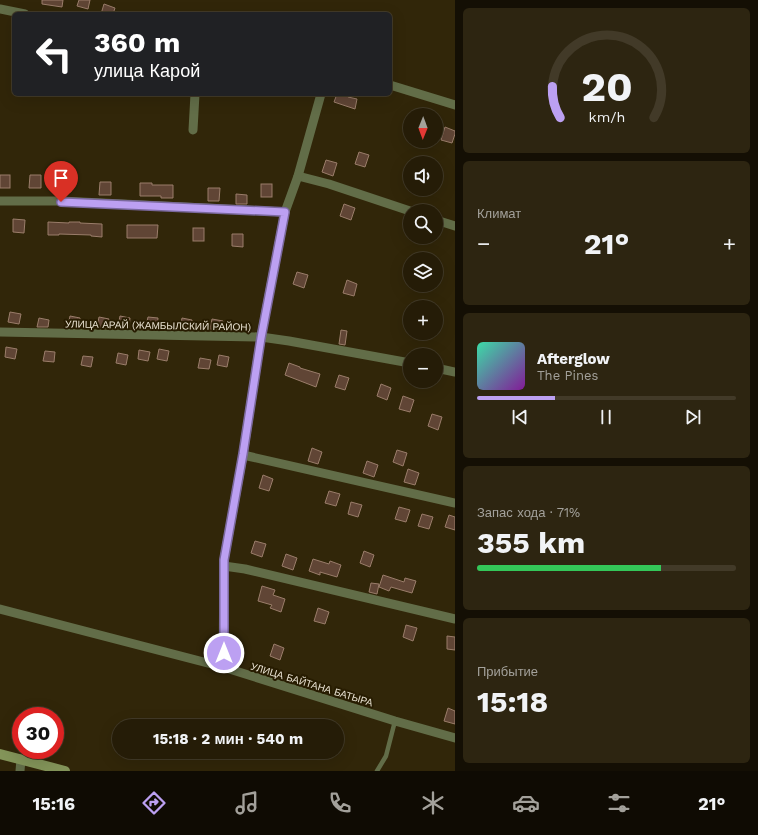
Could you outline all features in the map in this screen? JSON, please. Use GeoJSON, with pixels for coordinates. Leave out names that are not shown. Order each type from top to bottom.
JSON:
{"type":"FeatureCollection","features":[{"type":"Feature","properties":{"kind":"street"},"geometry":{"type":"LineString","coordinates":[[0,9],[15,12]]}},
{"type":"Feature","properties":{"kind":"street"},"geometry":{"type":"LineString","coordinates":[[392,85],[455,105]]}},
{"type":"Feature","properties":{"kind":"street"},"geometry":{"type":"LineString","coordinates":[[194,130],[195,96]]}},
{"type":"Feature","properties":{"kind":"street"},"geometry":{"type":"LineString","coordinates":[[223,667],[224,560],[243,454],[261,338],[285,212],[298,176],[320,96]]}},
{"type":"Feature","properties":{"kind":"street"},"geometry":{"type":"LineString","coordinates":[[298,176],[329,184],[403,209]]}},
{"type":"Feature","properties":{"kind":"street"},"geometry":{"type":"LineString","coordinates":[[0,201],[61,202],[285,212]]}},
{"type":"Feature","properties":{"kind":"street"},"geometry":{"type":"LineString","coordinates":[[443,222],[455,226]]}},
{"type":"Feature","properties":{"kind":"street","name":"УЛИЦА АРАЙ (ЖАМБЫЛСКИЙ РАЙОН)"},"geometry":{"type":"LineString","coordinates":[[0,332],[261,338],[289,341],[403,362]]}},
{"type":"Feature","properties":{"kind":"street"},"geometry":{"type":"LineString","coordinates":[[443,369],[455,372]]}},
{"type":"Feature","properties":{"kind":"street"},"geometry":{"type":"LineString","coordinates":[[243,454],[455,503]]}},
{"type":"Feature","properties":{"kind":"street"},"geometry":{"type":"LineString","coordinates":[[224,566],[245,568],[455,619]]}},
{"type":"Feature","properties":{"kind":"street","name":"УЛИЦА БАЙТАНА БАТЫРА"},"geometry":{"type":"LineString","coordinates":[[0,609],[223,667],[395,721],[455,738]]}},
{"type":"Feature","properties":{"kind":"street"},"geometry":{"type":"LineString","coordinates":[[0,754],[12,757]]}},
{"type":"Feature","properties":{"kind":"street"},"geometry":{"type":"LineString","coordinates":[[20,771],[21,759],[65,771]]}},
{"type":"Feature","properties":{"kind":"lane"},"geometry":{"type":"LineString","coordinates":[[377,771],[386,756],[395,721]]}},
{"type":"Feature","properties":{"kind":"building"},"geometry":{"type":"Polygon","coordinates":[[[42,0],[63,0],[62,7],[42,4],[42,0]]]}},
{"type":"Feature","properties":{"kind":"building"},"geometry":{"type":"Polygon","coordinates":[[[79,0],[90,0],[88,9],[77,6],[79,0]]]}},
{"type":"Feature","properties":{"kind":"building"},"geometry":{"type":"Polygon","coordinates":[[[104,4],[115,8],[114,12],[102,12],[104,4]]]}},
{"type":"Feature","properties":{"kind":"building"},"geometry":{"type":"Polygon","coordinates":[[[336,96],[348,96],[357,99],[355,109],[334,102],[336,96]]]}},
{"type":"Feature","properties":{"kind":"building"},"geometry":{"type":"Polygon","coordinates":[[[445,127],[455,131],[452,143],[443,141],[445,127]]]}},
{"type":"Feature","properties":{"kind":"building"},"geometry":{"type":"Polygon","coordinates":[[[359,152],[369,155],[365,167],[355,164],[359,152]]]}},
{"type":"Feature","properties":{"kind":"building"},"geometry":{"type":"Polygon","coordinates":[[[326,160],[337,163],[333,176],[322,172],[326,160]]]}},
{"type":"Feature","properties":{"kind":"building"},"geometry":{"type":"Polygon","coordinates":[[[0,175],[10,175],[10,188],[0,188],[0,175]]]}},
{"type":"Feature","properties":{"kind":"building"},"geometry":{"type":"Polygon","coordinates":[[[30,175],[41,175],[41,188],[29,188],[30,175]]]}},
{"type":"Feature","properties":{"kind":"building"},"geometry":{"type":"Polygon","coordinates":[[[60,179],[71,179],[71,192],[60,191],[60,179]]]}},
{"type":"Feature","properties":{"kind":"building"},"geometry":{"type":"Polygon","coordinates":[[[100,182],[111,182],[111,195],[99,195],[100,182]]]}},
{"type":"Feature","properties":{"kind":"building"},"geometry":{"type":"Polygon","coordinates":[[[140,183],[152,183],[152,185],[173,185],[173,198],[161,198],[161,196],[140,196],[140,183]]]}},
{"type":"Feature","properties":{"kind":"building"},"geometry":{"type":"Polygon","coordinates":[[[261,184],[272,184],[272,197],[261,197],[261,184]]]}},
{"type":"Feature","properties":{"kind":"building"},"geometry":{"type":"Polygon","coordinates":[[[208,188],[220,188],[219,201],[208,201],[208,188]]]}},
{"type":"Feature","properties":{"kind":"building"},"geometry":{"type":"Polygon","coordinates":[[[236,194],[247,195],[247,204],[236,204],[236,194]]]}},
{"type":"Feature","properties":{"kind":"building"},"geometry":{"type":"Polygon","coordinates":[[[344,204],[355,208],[351,220],[340,216],[344,204]]]}},
{"type":"Feature","properties":{"kind":"building"},"geometry":{"type":"Polygon","coordinates":[[[13,219],[25,220],[24,233],[13,232],[13,219]]]}},
{"type":"Feature","properties":{"kind":"building"},"geometry":{"type":"Polygon","coordinates":[[[48,222],[102,224],[102,237],[91,235],[48,235],[48,222]]]}},
{"type":"Feature","properties":{"kind":"building"},"geometry":{"type":"Polygon","coordinates":[[[127,225],[158,225],[157,238],[127,238],[127,225]]]}},
{"type":"Feature","properties":{"kind":"building"},"geometry":{"type":"Polygon","coordinates":[[[193,228],[204,228],[204,241],[193,241],[193,228]]]}},
{"type":"Feature","properties":{"kind":"building"},"geometry":{"type":"Polygon","coordinates":[[[232,234],[243,234],[243,247],[232,246],[232,234]]]}},
{"type":"Feature","properties":{"kind":"building"},"geometry":{"type":"Polygon","coordinates":[[[297,272],[308,275],[304,288],[293,284],[297,272]]]}},
{"type":"Feature","properties":{"kind":"building"},"geometry":{"type":"Polygon","coordinates":[[[347,280],[357,284],[354,296],[343,293],[347,280]]]}},
{"type":"Feature","properties":{"kind":"building"},"geometry":{"type":"Polygon","coordinates":[[[10,312],[21,314],[19,324],[8,322],[10,312]]]}},
{"type":"Feature","properties":{"kind":"building"},"geometry":{"type":"Polygon","coordinates":[[[70,316],[80,318],[79,328],[68,326],[70,316]]]}},
{"type":"Feature","properties":{"kind":"building"},"geometry":{"type":"Polygon","coordinates":[[[120,316],[130,318],[129,328],[118,326],[120,316]]]}},
{"type":"Feature","properties":{"kind":"building"},"geometry":{"type":"Polygon","coordinates":[[[99,317],[109,319],[108,328],[97,327],[99,317]]]}},
{"type":"Feature","properties":{"kind":"building"},"geometry":{"type":"Polygon","coordinates":[[[148,317],[158,318],[157,328],[146,326],[148,317]]]}},
{"type":"Feature","properties":{"kind":"building"},"geometry":{"type":"Polygon","coordinates":[[[39,318],[49,320],[48,327],[37,327],[39,318]]]}},
{"type":"Feature","properties":{"kind":"building"},"geometry":{"type":"Polygon","coordinates":[[[182,318],[192,320],[191,330],[180,328],[182,318]]]}},
{"type":"Feature","properties":{"kind":"building"},"geometry":{"type":"Polygon","coordinates":[[[212,319],[223,321],[221,330],[210,329],[212,319]]]}},
{"type":"Feature","properties":{"kind":"building"},"geometry":{"type":"Polygon","coordinates":[[[341,330],[347,331],[345,345],[339,344],[341,330]]]}},
{"type":"Feature","properties":{"kind":"building"},"geometry":{"type":"Polygon","coordinates":[[[6,347],[17,349],[15,359],[5,357],[6,347]]]}},
{"type":"Feature","properties":{"kind":"building"},"geometry":{"type":"Polygon","coordinates":[[[159,349],[169,351],[167,361],[157,359],[159,349]]]}},
{"type":"Feature","properties":{"kind":"building"},"geometry":{"type":"Polygon","coordinates":[[[139,350],[150,352],[148,361],[138,359],[139,350]]]}},
{"type":"Feature","properties":{"kind":"building"},"geometry":{"type":"Polygon","coordinates":[[[45,351],[55,352],[54,362],[43,361],[45,351]]]}},
{"type":"Feature","properties":{"kind":"building"},"geometry":{"type":"Polygon","coordinates":[[[118,353],[128,355],[126,365],[116,363],[118,353]]]}},
{"type":"Feature","properties":{"kind":"building"},"geometry":{"type":"Polygon","coordinates":[[[219,355],[229,357],[227,367],[217,365],[219,355]]]}},
{"type":"Feature","properties":{"kind":"building"},"geometry":{"type":"Polygon","coordinates":[[[83,356],[93,357],[91,367],[81,365],[83,356]]]}},
{"type":"Feature","properties":{"kind":"building"},"geometry":{"type":"Polygon","coordinates":[[[200,358],[211,360],[209,369],[198,368],[200,358]]]}},
{"type":"Feature","properties":{"kind":"building"},"geometry":{"type":"Polygon","coordinates":[[[289,363],[320,374],[316,387],[285,375],[289,363]]]}},
{"type":"Feature","properties":{"kind":"building"},"geometry":{"type":"Polygon","coordinates":[[[339,375],[349,378],[345,390],[335,387],[339,375]]]}},
{"type":"Feature","properties":{"kind":"building"},"geometry":{"type":"Polygon","coordinates":[[[381,384],[391,388],[387,400],[377,396],[381,384]]]}},
{"type":"Feature","properties":{"kind":"building"},"geometry":{"type":"Polygon","coordinates":[[[403,396],[414,400],[410,412],[399,409],[403,396]]]}},
{"type":"Feature","properties":{"kind":"building"},"geometry":{"type":"Polygon","coordinates":[[[432,414],[442,417],[438,430],[428,426],[432,414]]]}},
{"type":"Feature","properties":{"kind":"building"},"geometry":{"type":"Polygon","coordinates":[[[312,448],[322,452],[318,464],[308,461],[312,448]]]}},
{"type":"Feature","properties":{"kind":"building"},"geometry":{"type":"Polygon","coordinates":[[[397,450],[407,453],[403,466],[393,462],[397,450]]]}},
{"type":"Feature","properties":{"kind":"building"},"geometry":{"type":"Polygon","coordinates":[[[367,461],[378,465],[374,477],[363,473],[367,461]]]}},
{"type":"Feature","properties":{"kind":"building"},"geometry":{"type":"Polygon","coordinates":[[[408,469],[419,473],[415,485],[404,482],[408,469]]]}},
{"type":"Feature","properties":{"kind":"building"},"geometry":{"type":"Polygon","coordinates":[[[263,475],[273,479],[269,491],[259,488],[263,475]]]}},
{"type":"Feature","properties":{"kind":"building"},"geometry":{"type":"Polygon","coordinates":[[[329,491],[340,494],[336,506],[325,503],[329,491]]]}},
{"type":"Feature","properties":{"kind":"building"},"geometry":{"type":"Polygon","coordinates":[[[351,502],[362,505],[358,517],[348,514],[351,502]]]}},
{"type":"Feature","properties":{"kind":"building"},"geometry":{"type":"Polygon","coordinates":[[[399,507],[410,510],[406,522],[395,519],[399,507]]]}},
{"type":"Feature","properties":{"kind":"building"},"geometry":{"type":"Polygon","coordinates":[[[422,514],[433,517],[429,529],[418,526],[422,514]]]}},
{"type":"Feature","properties":{"kind":"building"},"geometry":{"type":"Polygon","coordinates":[[[449,515],[455,517],[455,530],[445,527],[449,515]]]}},
{"type":"Feature","properties":{"kind":"building"},"geometry":{"type":"Polygon","coordinates":[[[255,541],[266,544],[262,557],[251,553],[255,541]]]}},
{"type":"Feature","properties":{"kind":"building"},"geometry":{"type":"Polygon","coordinates":[[[364,551],[374,555],[370,567],[360,563],[364,551]]]}},
{"type":"Feature","properties":{"kind":"building"},"geometry":{"type":"Polygon","coordinates":[[[286,554],[297,558],[293,570],[282,566],[286,554]]]}},
{"type":"Feature","properties":{"kind":"building"},"geometry":{"type":"Polygon","coordinates":[[[313,559],[329,564],[330,561],[341,565],[337,577],[320,572],[320,575],[309,571],[313,559]]]}},
{"type":"Feature","properties":{"kind":"building"},"geometry":{"type":"Polygon","coordinates":[[[383,575],[404,582],[405,578],[416,581],[412,593],[391,587],[389,591],[379,587],[383,575]]]}},
{"type":"Feature","properties":{"kind":"building"},"geometry":{"type":"Polygon","coordinates":[[[371,583],[379,584],[377,594],[369,592],[371,583]]]}},
{"type":"Feature","properties":{"kind":"building"},"geometry":{"type":"Polygon","coordinates":[[[262,586],[275,590],[273,595],[285,599],[281,612],[270,608],[272,605],[258,601],[262,586]]]}},
{"type":"Feature","properties":{"kind":"building"},"geometry":{"type":"Polygon","coordinates":[[[318,608],[329,612],[325,624],[314,621],[318,608]]]}},
{"type":"Feature","properties":{"kind":"building"},"geometry":{"type":"Polygon","coordinates":[[[406,625],[417,628],[413,641],[403,637],[406,625]]]}},
{"type":"Feature","properties":{"kind":"building"},"geometry":{"type":"Polygon","coordinates":[[[447,636],[455,637],[455,650],[447,649],[447,636]]]}},
{"type":"Feature","properties":{"kind":"building"},"geometry":{"type":"Polygon","coordinates":[[[274,644],[284,648],[280,660],[270,656],[274,644]]]}},
{"type":"Feature","properties":{"kind":"building"},"geometry":{"type":"Polygon","coordinates":[[[448,708],[455,711],[455,724],[444,721],[448,708]]]}},
{"type":"Feature","properties":{"kind":"route"},"geometry":{"type":"LineString","coordinates":[[61,202],[285,212],[261,338],[243,454],[224,560],[224,653]]}}]}
